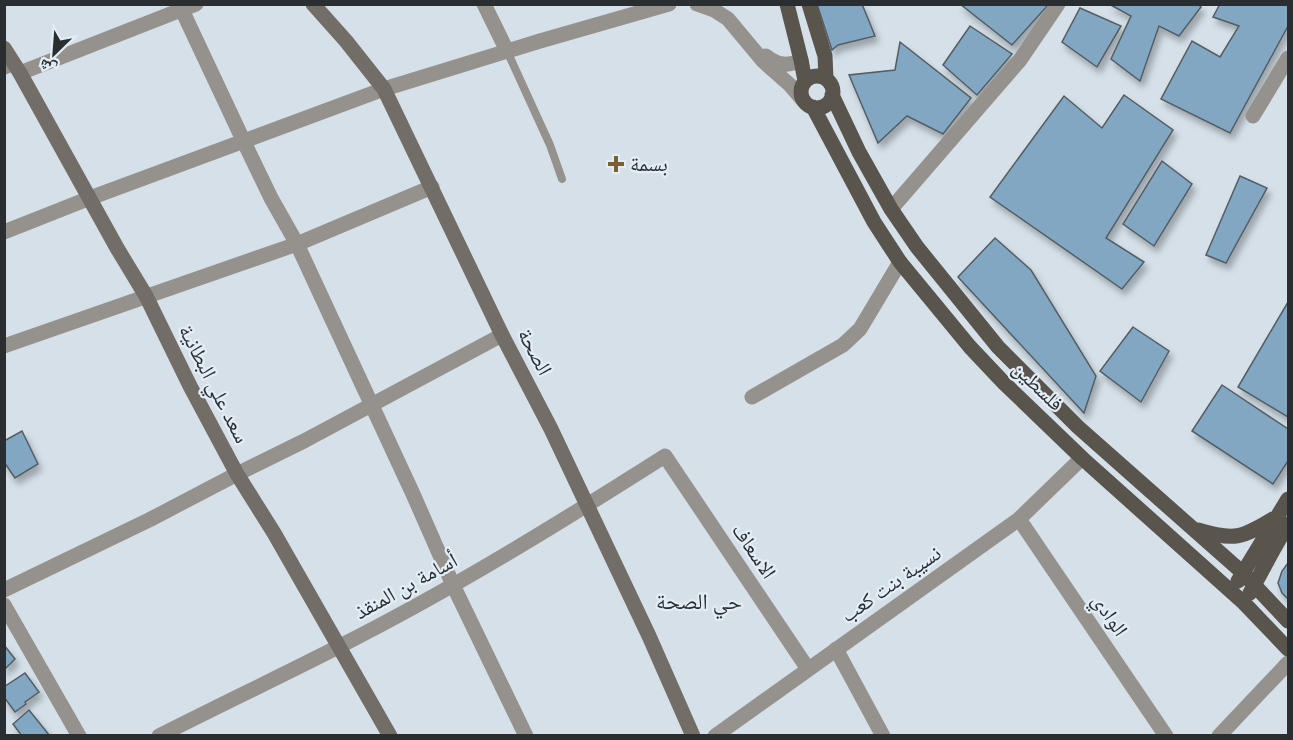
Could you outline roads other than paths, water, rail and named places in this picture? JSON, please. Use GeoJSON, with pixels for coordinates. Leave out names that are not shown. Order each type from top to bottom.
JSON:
{"type":"FeatureCollection","features":[{"type":"Feature","properties":{"kind":"main road","name":"الصحة"},"geometry":{"type":"LineString","coordinates":[[313,4],[346,40],[384,89],[502,335],[551,429],[693,735]]}},
{"type":"Feature","properties":{"kind":"main road"},"geometry":{"type":"LineString","coordinates":[[788,4],[805,81]]}},
{"type":"Feature","properties":{"kind":"main road"},"geometry":{"type":"LineString","coordinates":[[809,4],[825,56],[826,79]]}},
{"type":"Feature","properties":{"kind":"main road","name":"سعد علي البطانية"},"geometry":{"type":"LineString","coordinates":[[4,48],[13,70],[146,296],[237,474],[274,533],[390,735]]}},
{"type":"Feature","properties":{"kind":"main road"},"geometry":{"type":"LineString","coordinates":[[814,76],[826,79],[833,89],[830,101],[819,108],[808,104],[801,94],[805,81],[814,76]]}},
{"type":"Feature","properties":{"kind":"main road","name":"فلسطين"},"geometry":{"type":"LineString","coordinates":[[832,95],[859,152],[891,209],[917,247],[998,347],[1078,427],[1255,584],[1287,619]]}},
{"type":"Feature","properties":{"kind":"main road","name":"فلسطين"},"geometry":{"type":"LineString","coordinates":[[808,104],[873,222],[900,262],[970,347],[1082,458],[1244,603],[1288,649]]}},
{"type":"Feature","properties":{"kind":"main road"},"geometry":{"type":"LineString","coordinates":[[1244,603],[1270,554],[1288,499]]}},
{"type":"Feature","properties":{"kind":"main road"},"geometry":{"type":"LineString","coordinates":[[1191,528],[1225,537],[1234,537],[1282,521]]}},
{"type":"Feature","properties":{"kind":"main road"},"geometry":{"type":"LineString","coordinates":[[1232,592],[1243,573],[1282,521]]}},
{"type":"Feature","properties":{"kind":"main road"},"geometry":{"type":"LineString","coordinates":[[1270,554],[1271,588],[1287,619]]}},
{"type":"Feature","properties":{"kind":"street"},"geometry":{"type":"LineString","coordinates":[[484,4],[507,51]]}},
{"type":"Feature","properties":{"kind":"street"},"geometry":{"type":"LineString","coordinates":[[4,232],[384,89],[669,4]]}},
{"type":"Feature","properties":{"kind":"street"},"geometry":{"type":"LineString","coordinates":[[697,4],[714,10],[728,19],[763,61],[808,104]]}},
{"type":"Feature","properties":{"kind":"street"},"geometry":{"type":"LineString","coordinates":[[728,4],[762,51],[772,61],[788,65],[801,60]]}},
{"type":"Feature","properties":{"kind":"street"},"geometry":{"type":"LineString","coordinates":[[891,209],[1020,60],[1058,4]]}},
{"type":"Feature","properties":{"kind":"street"},"geometry":{"type":"LineString","coordinates":[[13,70],[189,7],[244,142],[271,198],[297,244],[453,585],[526,735]]}},
{"type":"Feature","properties":{"kind":"street"},"geometry":{"type":"LineString","coordinates":[[1253,116],[1288,58]]}},
{"type":"Feature","properties":{"kind":"street"},"geometry":{"type":"LineString","coordinates":[[4,346],[297,244],[432,187]]}},
{"type":"Feature","properties":{"kind":"street"},"geometry":{"type":"LineString","coordinates":[[752,397],[843,345],[854,336],[900,262]]}},
{"type":"Feature","properties":{"kind":"street"},"geometry":{"type":"LineString","coordinates":[[4,590],[149,520],[304,441],[502,335]]}},
{"type":"Feature","properties":{"kind":"street","name":"أسامة بن المنقذ"},"geometry":{"type":"LineString","coordinates":[[159,735],[339,646],[453,585],[664,456]]}},
{"type":"Feature","properties":{"kind":"street","name":"الاسعاف"},"geometry":{"type":"LineString","coordinates":[[664,456],[808,669]]}},
{"type":"Feature","properties":{"kind":"street","name":"نسيبة بنت كعب"},"geometry":{"type":"LineString","coordinates":[[715,735],[1019,519],[1082,458]]}},
{"type":"Feature","properties":{"kind":"street","name":"الوادي"},"geometry":{"type":"LineString","coordinates":[[1019,519],[1166,735]]}},
{"type":"Feature","properties":{"kind":"street"},"geometry":{"type":"LineString","coordinates":[[4,605],[79,735]]}},
{"type":"Feature","properties":{"kind":"street"},"geometry":{"type":"LineString","coordinates":[[836,649],[883,735]]}},
{"type":"Feature","properties":{"kind":"street"},"geometry":{"type":"LineString","coordinates":[[1219,735],[1288,663]]}},
{"type":"Feature","properties":{"kind":"lane"},"geometry":{"type":"LineString","coordinates":[[507,51],[550,145],[562,179]]}},
{"type":"Feature","properties":{"kind":"place","name":"بسمة"},"geometry":{"type":"Point","coordinates":[616,164]}},
{"type":"Feature","properties":{"kind":"district","name":"حي الصحة"},"geometry":{"type":"Point","coordinates":[699,601]}}]}
